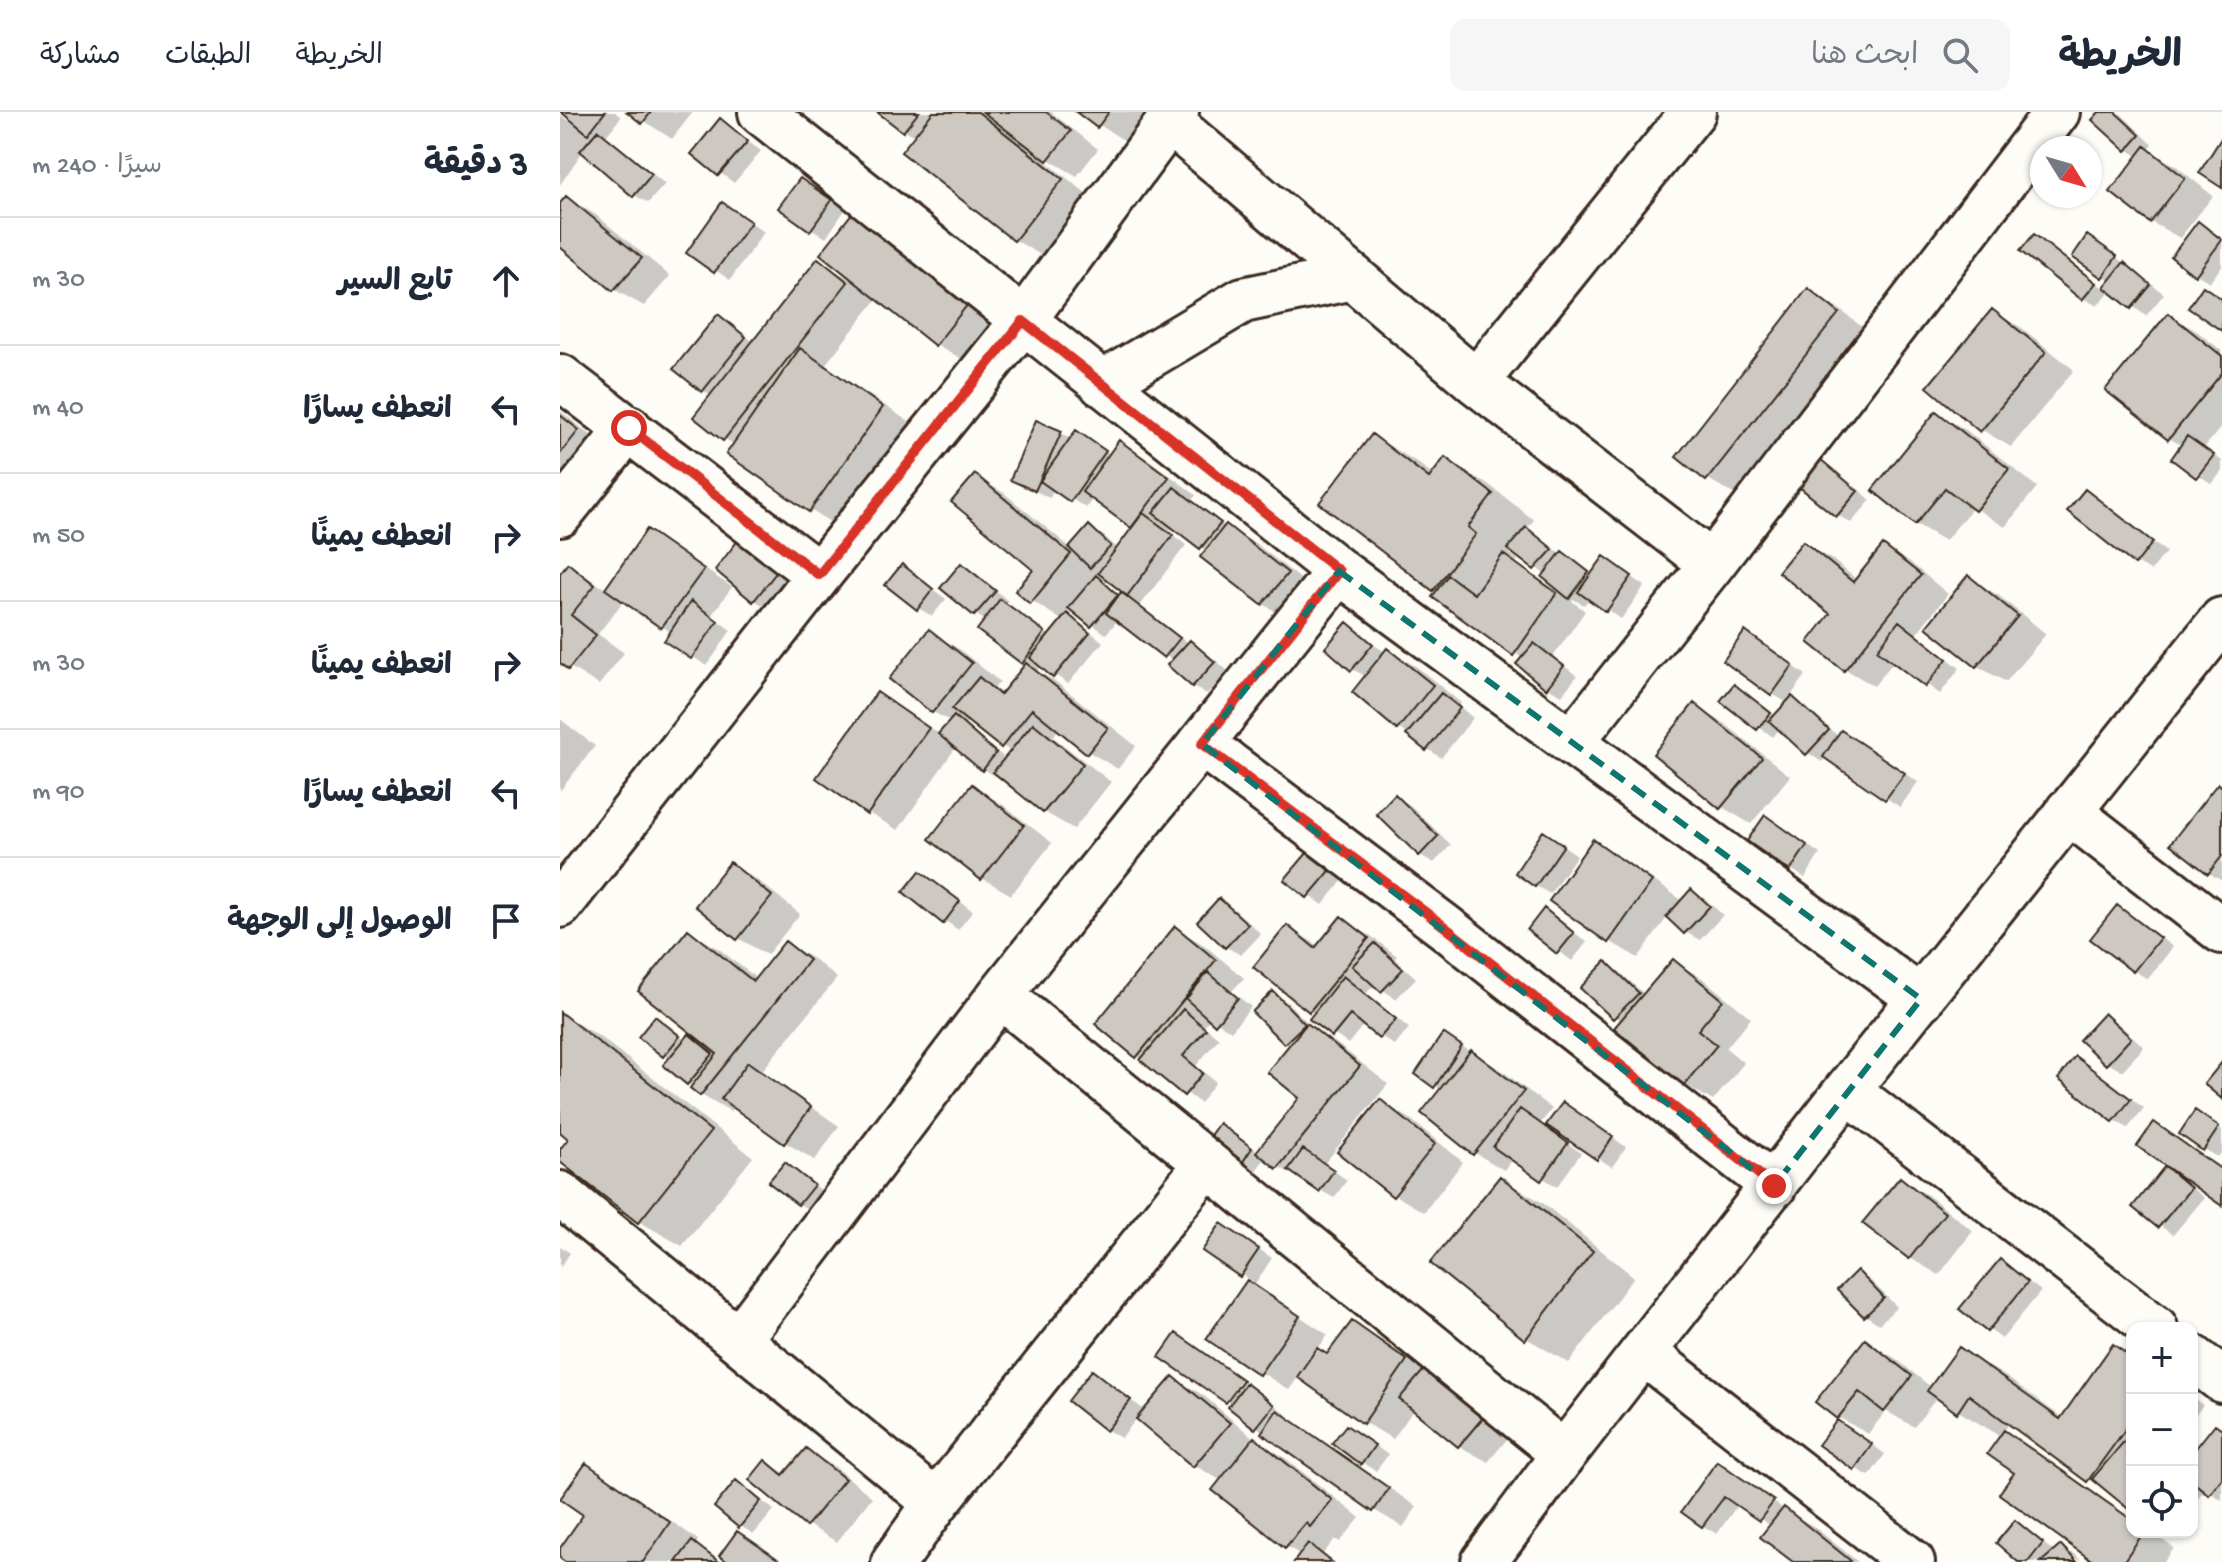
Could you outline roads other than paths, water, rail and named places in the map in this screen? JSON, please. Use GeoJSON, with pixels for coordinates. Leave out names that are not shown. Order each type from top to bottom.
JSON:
{"type":"FeatureCollection","features":[{"type":"Feature","properties":{"kind":"street"},"geometry":{"type":"LineString","coordinates":[[761,112],[1339,571],[1921,999]]}},
{"type":"Feature","properties":{"kind":"street"},"geometry":{"type":"LineString","coordinates":[[1476,382],[1693,112]]}},
{"type":"Feature","properties":{"kind":"street"},"geometry":{"type":"LineString","coordinates":[[1572,741],[1712,564],[2057,112]]}},
{"type":"Feature","properties":{"kind":"street"},"geometry":{"type":"LineString","coordinates":[[560,905],[1023,321],[1172,116],[1476,382],[1712,564]]}},
{"type":"Feature","properties":{"kind":"street"},"geometry":{"type":"LineString","coordinates":[[1102,384],[1243,300],[1353,277]]}},
{"type":"Feature","properties":{"kind":"street"},"geometry":{"type":"LineString","coordinates":[[560,377],[819,575]]}},
{"type":"Feature","properties":{"kind":"street"},"geometry":{"type":"LineString","coordinates":[[560,514],[629,428]]}},
{"type":"Feature","properties":{"kind":"street"},"geometry":{"type":"LineString","coordinates":[[738,1340],[1000,995],[1339,571]]}},
{"type":"Feature","properties":{"kind":"street"},"geometry":{"type":"LineString","coordinates":[[1484,1562],[1564,1454],[1847,1090],[2222,621]]}},
{"type":"Feature","properties":{"kind":"street"},"geometry":{"type":"LineString","coordinates":[[1202,744],[1445,927],[1774,1186]]}},
{"type":"Feature","properties":{"kind":"street"},"geometry":{"type":"LineString","coordinates":[[2068,811],[2222,931]]}},
{"type":"Feature","properties":{"kind":"street"},"geometry":{"type":"LineString","coordinates":[[1000,995],[1564,1454]]}},
{"type":"Feature","properties":{"kind":"street"},"geometry":{"type":"LineString","coordinates":[[1847,1090],[2147,1322]]}},
{"type":"Feature","properties":{"kind":"street"},"geometry":{"type":"LineString","coordinates":[[894,1562],[936,1503],[1206,1165]]}},
{"type":"Feature","properties":{"kind":"street"},"geometry":{"type":"LineString","coordinates":[[560,1194],[936,1503]]}},
{"type":"Feature","properties":{"kind":"street"},"geometry":{"type":"LineString","coordinates":[[1644,1353],[1912,1562]]}},
{"type":"Feature","properties":{"kind":"street"},"geometry":{"type":"LineString","coordinates":[[2198,1362],[2222,1380]]}}]}
